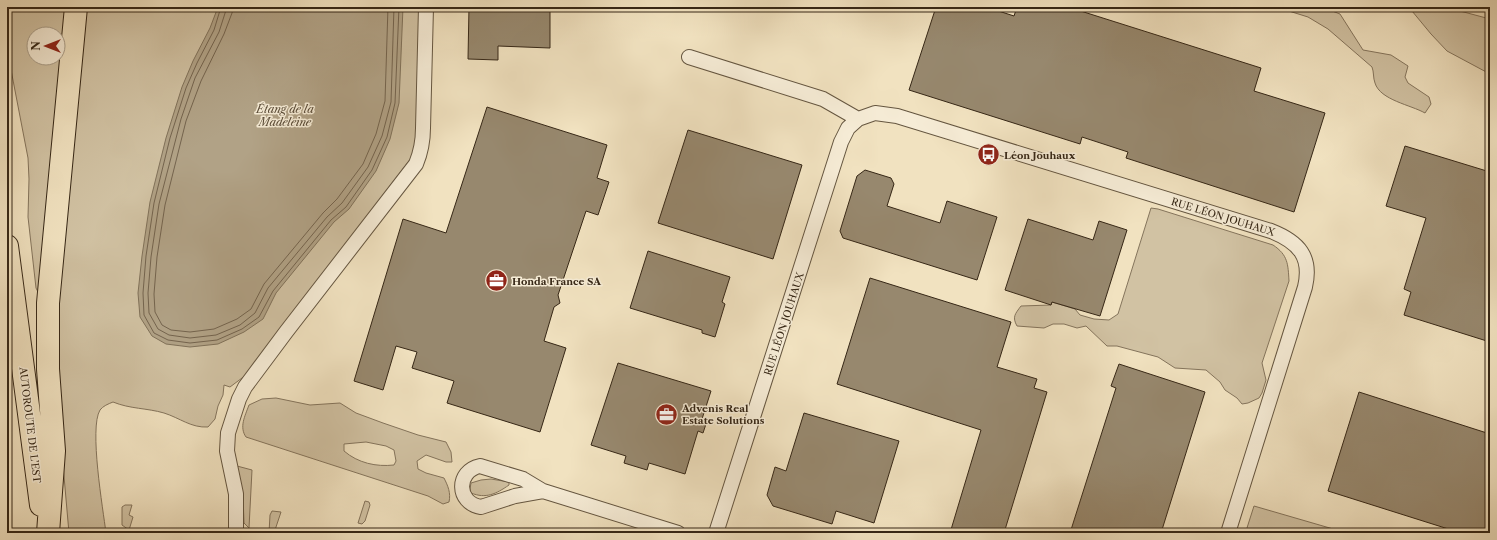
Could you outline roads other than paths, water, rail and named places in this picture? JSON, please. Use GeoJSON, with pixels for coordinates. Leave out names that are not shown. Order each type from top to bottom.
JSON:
{"type":"FeatureCollection","features":[{"type":"Feature","properties":{"kind":"highway"},"geometry":{"type":"LineString","coordinates":[[48,533],[54,451],[48,369],[48,303],[76,7]]}},
{"type":"Feature","properties":{"kind":"highway","name":"AUTOROUTE DE L’EST"},"geometry":{"type":"LineString","coordinates":[[7,246],[44,533]]}},
{"type":"Feature","properties":{"kind":"street"},"geometry":{"type":"LineString","coordinates":[[236,533],[236,494],[227,451],[228,433],[239,399],[245,387],[286,332],[416,164],[420,154],[423,143],[426,7]]}},
{"type":"Feature","properties":{"kind":"street"},"geometry":{"type":"LineString","coordinates":[[689,57],[823,99],[858,119]]}},
{"type":"Feature","properties":{"kind":"street","name":"RUE LÉON JOUHAUX"},"geometry":{"type":"LineString","coordinates":[[716,533],[841,142],[848,128],[858,119],[875,113],[897,116],[1281,235],[1289,240],[1300,251],[1308,270],[1305,287],[1228,533]]}},
{"type":"Feature","properties":{"kind":"street"},"geometry":{"type":"LineString","coordinates":[[543,491],[515,496],[481,507],[471,504],[465,498],[462,493],[462,485],[468,472],[480,466],[523,478],[543,491],[678,533]]}},
{"type":"Feature","properties":{"kind":"water","name":"Étang de la Madeleine"},"geometry":{"type":"Polygon","coordinates":[[[218,7],[403,7],[399,103],[390,139],[376,171],[349,209],[334,222],[276,293],[263,319],[244,332],[218,344],[190,347],[166,344],[152,336],[140,317],[138,293],[150,202],[166,138],[182,87],[193,61],[210,28],[218,7]]]}},
{"type":"Feature","properties":{"kind":"place","name":"Léon Jouhaux"},"geometry":{"type":"Point","coordinates":[989,155]}},
{"type":"Feature","properties":{"kind":"place","name":"Honda France SA"},"geometry":{"type":"Point","coordinates":[497,281]}},
{"type":"Feature","properties":{"kind":"place","name":"Advenis Real Estate Solutions"},"geometry":{"type":"Point","coordinates":[666,414]}}]}
